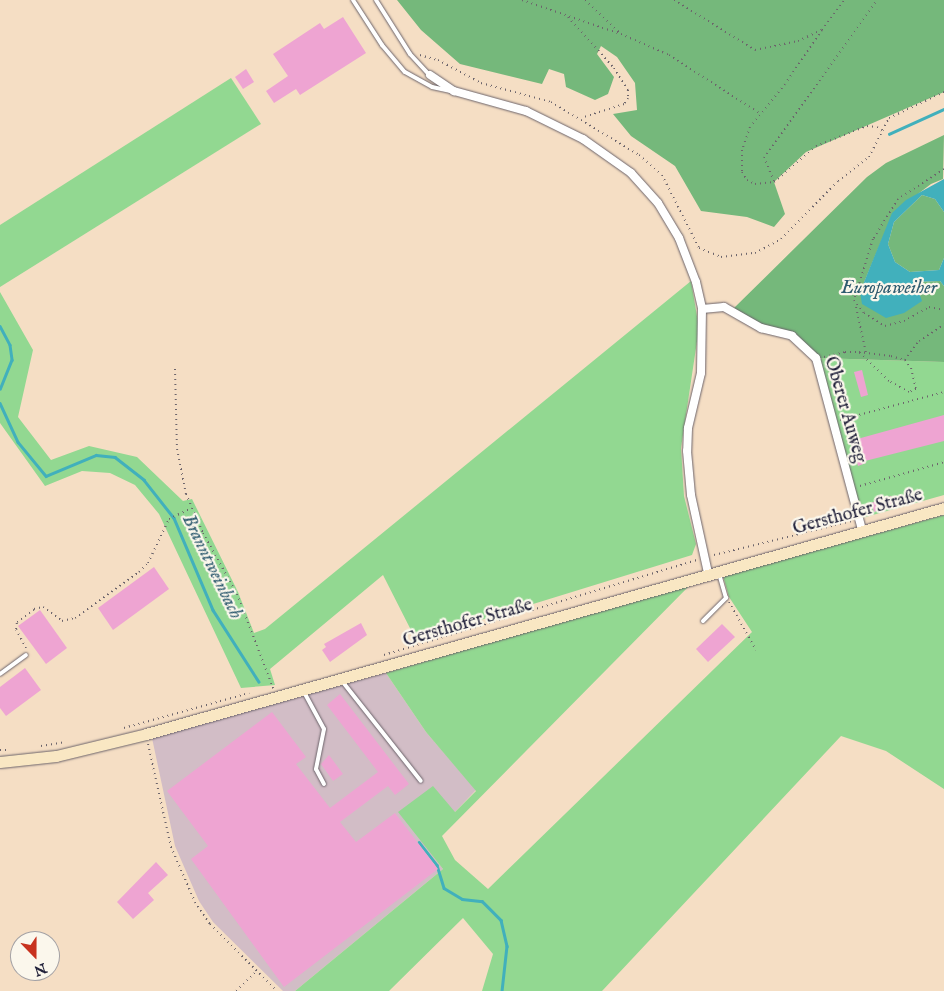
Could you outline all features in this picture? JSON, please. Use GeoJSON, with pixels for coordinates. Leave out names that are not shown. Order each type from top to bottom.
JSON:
{"type":"FeatureCollection","features":[{"type":"Feature","properties":{"kind":"main road","name":"Gersthofer Straße"},"geometry":{"type":"LineString","coordinates":[[0,762],[56,756],[146,734],[274,693],[303,690],[713,571],[861,525],[944,508]]}},
{"type":"Feature","properties":{"kind":"street"},"geometry":{"type":"LineString","coordinates":[[429,74],[454,91],[526,110],[584,139],[631,173],[658,203],[679,238],[696,282],[702,309],[702,373],[688,428],[687,451],[691,495],[704,558],[713,571]]}},
{"type":"Feature","properties":{"kind":"street","name":"Oberer Auweg"},"geometry":{"type":"LineString","coordinates":[[702,309],[724,307],[761,328],[792,336],[816,358],[861,525]]}},
{"type":"Feature","properties":{"kind":"lane"},"geometry":{"type":"LineString","coordinates":[[353,0],[382,46],[405,72],[432,87],[454,91]]}},
{"type":"Feature","properties":{"kind":"lane"},"geometry":{"type":"LineString","coordinates":[[376,0],[410,54],[429,74]]}},
{"type":"Feature","properties":{"kind":"lane"},"geometry":{"type":"LineString","coordinates":[[702,621],[726,598],[713,571]]}},
{"type":"Feature","properties":{"kind":"lane"},"geometry":{"type":"LineString","coordinates":[[0,674],[26,656]]}},
{"type":"Feature","properties":{"kind":"lane"},"geometry":{"type":"LineString","coordinates":[[341,679],[421,781]]}},
{"type":"Feature","properties":{"kind":"lane"},"geometry":{"type":"LineString","coordinates":[[303,690],[324,730],[316,768],[324,784]]}},
{"type":"Feature","properties":{"kind":"path"},"geometry":{"type":"LineString","coordinates":[[522,0],[621,34],[687,65],[760,113]]}},
{"type":"Feature","properties":{"kind":"path"},"geometry":{"type":"LineString","coordinates":[[585,0],[621,34]]}},
{"type":"Feature","properties":{"kind":"path"},"geometry":{"type":"LineString","coordinates":[[674,0],[755,50],[798,41],[822,30]]}},
{"type":"Feature","properties":{"kind":"path"},"geometry":{"type":"LineString","coordinates":[[845,0],[785,84],[760,113],[746,137],[740,162],[742,172],[747,180],[755,184],[774,182],[816,146],[867,126],[877,127],[882,131]]}},
{"type":"Feature","properties":{"kind":"path"},"geometry":{"type":"LineString","coordinates":[[774,182],[764,158],[877,0]]}},
{"type":"Feature","properties":{"kind":"path"},"geometry":{"type":"LineString","coordinates":[[568,17],[614,68],[628,90],[628,98],[624,104],[581,118]]}},
{"type":"Feature","properties":{"kind":"path"},"geometry":{"type":"LineString","coordinates":[[410,54],[438,60],[486,85],[551,102],[581,118],[656,168],[668,186],[693,240],[708,254],[721,258],[755,252],[786,235],[838,181],[869,158],[889,118],[944,92]]}},
{"type":"Feature","properties":{"kind":"path"},"geometry":{"type":"LineString","coordinates":[[866,353],[856,307],[855,290],[874,239],[898,199],[944,169]]}},
{"type":"Feature","properties":{"kind":"path"},"geometry":{"type":"LineString","coordinates":[[856,307],[885,326],[891,326],[929,307],[944,310]]}},
{"type":"Feature","properties":{"kind":"path"},"geometry":{"type":"LineString","coordinates":[[904,360],[919,341],[944,325]]}},
{"type":"Feature","properties":{"kind":"path"},"geometry":{"type":"LineString","coordinates":[[816,358],[845,352],[859,352],[904,360],[914,377],[914,392],[888,381],[859,352]]}},
{"type":"Feature","properties":{"kind":"path"},"geometry":{"type":"LineString","coordinates":[[175,369],[177,449],[192,508],[237,594],[274,693]]}},
{"type":"Feature","properties":{"kind":"path"},"geometry":{"type":"LineString","coordinates":[[833,422],[944,392]]}},
{"type":"Feature","properties":{"kind":"path"},"geometry":{"type":"LineString","coordinates":[[851,489],[944,462]]}},
{"type":"Feature","properties":{"kind":"path"},"geometry":{"type":"LineString","coordinates":[[26,656],[26,650],[16,629],[17,622],[34,609],[43,607],[62,621],[75,618],[139,572],[148,563],[169,519],[178,513],[192,508]]}},
{"type":"Feature","properties":{"kind":"path"},"geometry":{"type":"LineString","coordinates":[[378,658],[394,650],[704,558],[861,525]]}},
{"type":"Feature","properties":{"kind":"path"},"geometry":{"type":"LineString","coordinates":[[726,598],[756,650]]}},
{"type":"Feature","properties":{"kind":"path"},"geometry":{"type":"LineString","coordinates":[[274,693],[282,686]]}},
{"type":"Feature","properties":{"kind":"path"},"geometry":{"type":"LineString","coordinates":[[264,690],[274,693]]}},
{"type":"Feature","properties":{"kind":"path"},"geometry":{"type":"LineString","coordinates":[[118,730],[254,692]]}},
{"type":"Feature","properties":{"kind":"path"},"geometry":{"type":"LineString","coordinates":[[146,734],[171,846],[183,878],[210,924],[278,991]]}},
{"type":"Feature","properties":{"kind":"path"},"geometry":{"type":"LineString","coordinates":[[34,748],[72,741]]}},
{"type":"Feature","properties":{"kind":"path"},"geometry":{"type":"LineString","coordinates":[[0,750],[17,750]]}},
{"type":"Feature","properties":{"kind":"path"},"geometry":{"type":"LineString","coordinates":[[236,991],[257,971]]}},
{"type":"Feature","properties":{"kind":"shaded area"},"geometry":{"type":"Polygon","coordinates":[[[386,673],[426,732],[476,790],[455,812],[399,811],[443,869],[295,991],[283,991],[213,922],[199,901],[175,846],[152,738],[386,673]]]}},
{"type":"Feature","properties":{"kind":"green space"},"geometry":{"type":"Polygon","coordinates":[[[397,0],[944,0],[944,92],[806,152],[774,182],[785,214],[774,227],[747,217],[701,211],[675,166],[631,136],[613,114],[637,110],[635,83],[617,57],[601,46],[597,54],[614,77],[608,94],[595,100],[566,87],[564,74],[549,69],[542,84],[460,64],[421,30],[397,0]]]}},
{"type":"Feature","properties":{"kind":"green space"},"geometry":{"type":"Polygon","coordinates":[[[231,78],[261,124],[0,287],[0,225],[231,78]]]}},
{"type":"Feature","properties":{"kind":"green space"},"geometry":{"type":"Polygon","coordinates":[[[944,135],[943,179],[931,184],[893,213],[860,292],[915,282],[940,281],[944,286],[944,362],[818,358],[795,335],[761,325],[734,308],[867,177],[886,163],[944,135]]]}},
{"type":"Feature","properties":{"kind":"green space"},"geometry":{"type":"Polygon","coordinates":[[[922,195],[935,199],[944,212],[944,258],[939,270],[910,272],[895,262],[888,244],[894,222],[922,195]]]}},
{"type":"Feature","properties":{"kind":"green space"},"geometry":{"type":"Polygon","coordinates":[[[691,281],[699,328],[681,448],[684,496],[696,544],[692,555],[416,640],[383,575],[270,669],[275,685],[241,688],[159,514],[135,485],[110,473],[82,471],[45,486],[0,423],[0,292],[33,350],[18,417],[51,460],[89,446],[137,457],[183,501],[192,499],[238,592],[254,633],[265,629],[691,281]]]}},
{"type":"Feature","properties":{"kind":"green space"},"geometry":{"type":"Polygon","coordinates":[[[818,358],[944,362],[944,495],[862,518],[818,358]]]}},
{"type":"Feature","properties":{"kind":"green space"},"geometry":{"type":"Polygon","coordinates":[[[944,515],[944,789],[886,751],[841,736],[602,991],[482,991],[493,954],[463,918],[389,991],[295,991],[443,869],[398,812],[433,786],[455,812],[476,791],[426,732],[386,673],[692,583],[442,836],[455,860],[488,889],[752,632],[729,597],[723,576],[944,515]]]}},
{"type":"Feature","properties":{"kind":"water","name":"Europaweiher"},"geometry":{"type":"Polygon","coordinates":[[[944,179],[944,212],[935,199],[922,195],[894,222],[888,244],[895,262],[910,272],[939,270],[944,258],[944,286],[940,281],[915,282],[922,301],[904,313],[886,318],[862,304],[860,292],[892,213],[906,200],[944,179]]]}},
{"type":"Feature","properties":{"kind":"building"},"geometry":{"type":"Polygon","coordinates":[[[343,17],[366,53],[300,95],[296,89],[274,103],[266,91],[288,76],[273,54],[320,23],[324,29],[343,17]]]}},
{"type":"Feature","properties":{"kind":"building"},"geometry":{"type":"Polygon","coordinates":[[[246,69],[254,82],[243,89],[235,77],[246,69]]]}},
{"type":"Feature","properties":{"kind":"building"},"geometry":{"type":"Polygon","coordinates":[[[862,370],[868,395],[861,397],[854,372],[862,370]]]}},
{"type":"Feature","properties":{"kind":"building"},"geometry":{"type":"Polygon","coordinates":[[[944,415],[944,441],[865,461],[866,463],[858,466],[850,441],[944,415]]]}},
{"type":"Feature","properties":{"kind":"building"},"geometry":{"type":"Polygon","coordinates":[[[891,496],[894,505],[874,512],[871,503],[891,496]]]}},
{"type":"Feature","properties":{"kind":"building"},"geometry":{"type":"Polygon","coordinates":[[[154,567],[169,589],[113,630],[98,608],[154,567]]]}},
{"type":"Feature","properties":{"kind":"building"},"geometry":{"type":"Polygon","coordinates":[[[40,610],[67,648],[46,664],[18,626],[40,610]]]}},
{"type":"Feature","properties":{"kind":"building"},"geometry":{"type":"Polygon","coordinates":[[[361,623],[367,635],[330,662],[322,650],[326,647],[324,644],[361,623]]]}},
{"type":"Feature","properties":{"kind":"building"},"geometry":{"type":"Polygon","coordinates":[[[722,624],[735,637],[708,662],[696,649],[722,624]]]}},
{"type":"Feature","properties":{"kind":"building"},"geometry":{"type":"Polygon","coordinates":[[[25,668],[41,690],[6,716],[0,708],[0,687],[25,668]]]}},
{"type":"Feature","properties":{"kind":"building"},"geometry":{"type":"Polygon","coordinates":[[[340,694],[409,784],[395,795],[388,786],[340,822],[356,842],[395,813],[438,869],[284,987],[191,859],[208,846],[167,791],[272,712],[306,757],[296,764],[330,808],[378,772],[327,705],[340,694]]]}},
{"type":"Feature","properties":{"kind":"building"},"geometry":{"type":"Polygon","coordinates":[[[329,755],[343,774],[333,781],[321,764],[329,755]]]}},
{"type":"Feature","properties":{"kind":"building"},"geometry":{"type":"Polygon","coordinates":[[[156,862],[168,875],[148,893],[154,900],[133,919],[117,902],[156,862]]]}},
{"type":"Feature","properties":{"kind":"waterway"},"geometry":{"type":"LineString","coordinates":[[889,134],[944,109]]}},
{"type":"Feature","properties":{"kind":"waterway","name":"Branntweinbach"},"geometry":{"type":"LineString","coordinates":[[0,326],[10,345],[12,360],[0,389]]}},
{"type":"Feature","properties":{"kind":"waterway","name":"Branntweinbach"},"geometry":{"type":"LineString","coordinates":[[0,403],[18,442],[46,476],[96,455],[115,457],[144,480],[174,518],[213,610],[259,682]]}},
{"type":"Feature","properties":{"kind":"waterway","name":"Branntweinbach"},"geometry":{"type":"LineString","coordinates":[[419,842],[437,865],[444,888],[462,899],[482,901],[501,920],[507,946],[502,991]]}}]}
